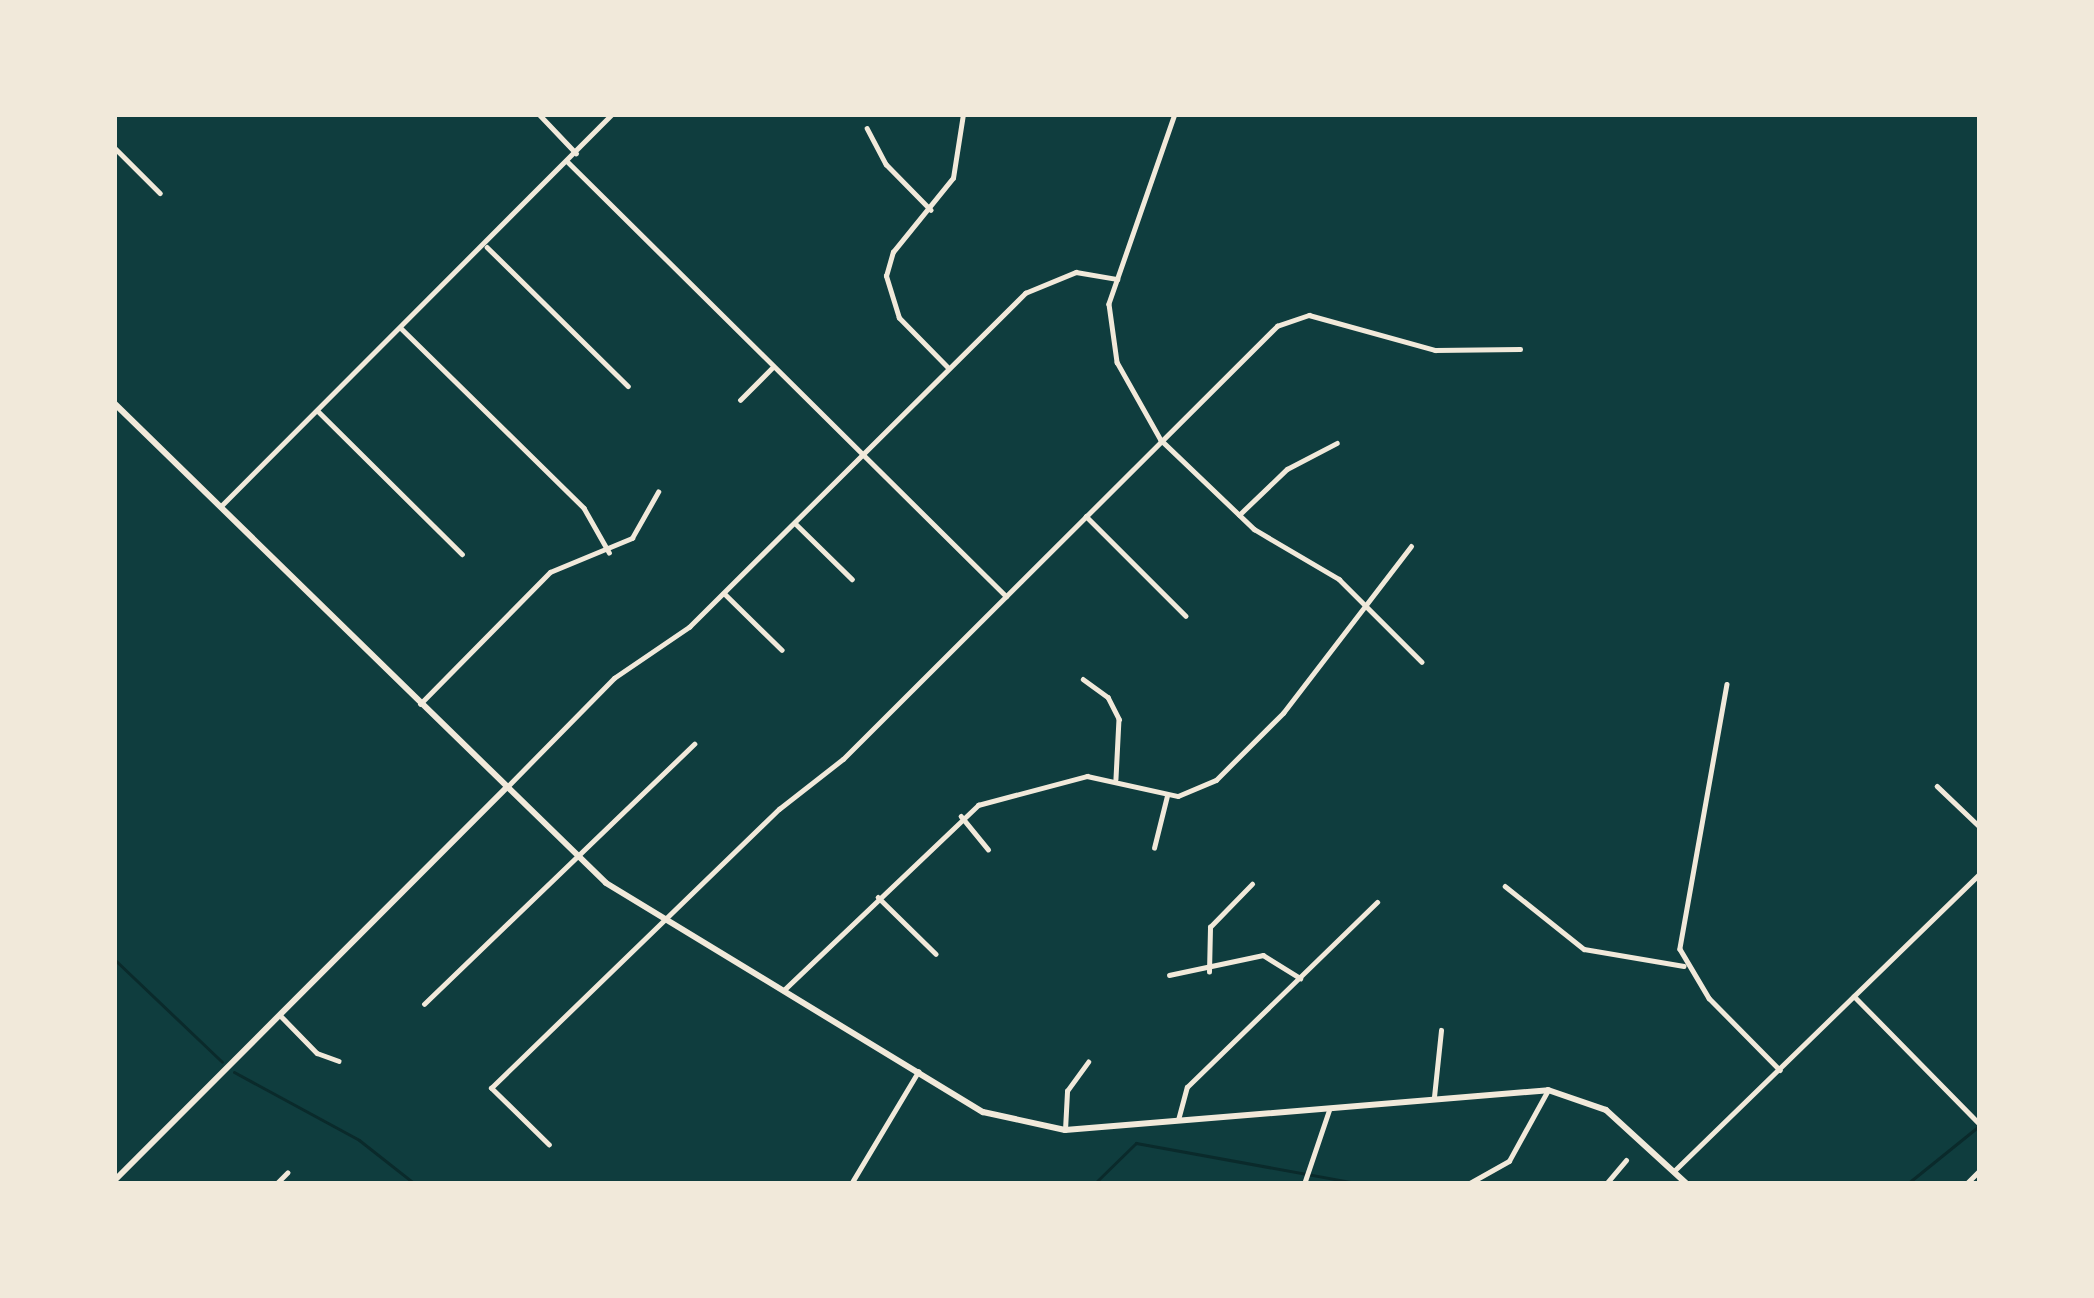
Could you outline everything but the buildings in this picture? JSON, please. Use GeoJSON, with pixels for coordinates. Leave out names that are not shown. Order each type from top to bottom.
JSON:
{"type":"FeatureCollection","features":[{"type":"Feature","properties":{"kind":"main road"},"geometry":{"type":"LineString","coordinates":[[114,403],[575,855],[668,921],[995,1117],[1065,1130],[1548,1090],[1606,1111],[1687,1184]]}},
{"type":"Feature","properties":{"kind":"main road"},"geometry":{"type":"LineString","coordinates":[[114,1181],[506,788]]}},
{"type":"Feature","properties":{"kind":"street"},"geometry":{"type":"LineString","coordinates":[[538,114],[576,153]]}},
{"type":"Feature","properties":{"kind":"street"},"geometry":{"type":"LineString","coordinates":[[221,507],[612,114]]}},
{"type":"Feature","properties":{"kind":"street"},"geometry":{"type":"LineString","coordinates":[[948,368],[899,318],[887,291],[893,252],[931,210],[959,163],[963,114]]}},
{"type":"Feature","properties":{"kind":"street"},"geometry":{"type":"LineString","coordinates":[[1175,114],[1117,279],[1108,338],[1161,440],[1239,515],[1321,563],[1422,662]]}},
{"type":"Feature","properties":{"kind":"street"},"geometry":{"type":"LineString","coordinates":[[867,128],[886,164],[931,210]]}},
{"type":"Feature","properties":{"kind":"street"},"geometry":{"type":"LineString","coordinates":[[114,147],[160,193]]}},
{"type":"Feature","properties":{"kind":"street"},"geometry":{"type":"LineString","coordinates":[[568,161],[1006,596]]}},
{"type":"Feature","properties":{"kind":"street"},"geometry":{"type":"LineString","coordinates":[[485,245],[628,386]]}},
{"type":"Feature","properties":{"kind":"street"},"geometry":{"type":"LineString","coordinates":[[506,788],[614,678],[724,593],[948,368],[1047,278],[1076,272],[1117,279]]}},
{"type":"Feature","properties":{"kind":"street"},"geometry":{"type":"LineString","coordinates":[[549,1145],[491,1088],[1006,596],[1277,326],[1298,316],[1435,350],[1520,349]]}},
{"type":"Feature","properties":{"kind":"street"},"geometry":{"type":"LineString","coordinates":[[400,328],[584,508],[609,552]]}},
{"type":"Feature","properties":{"kind":"street"},"geometry":{"type":"LineString","coordinates":[[740,400],[773,367]]}},
{"type":"Feature","properties":{"kind":"street"},"geometry":{"type":"LineString","coordinates":[[318,411],[462,554]]}},
{"type":"Feature","properties":{"kind":"street"},"geometry":{"type":"LineString","coordinates":[[1239,515],[1287,469],[1337,442]]}},
{"type":"Feature","properties":{"kind":"street"},"geometry":{"type":"LineString","coordinates":[[420,704],[550,572],[609,552],[640,529],[658,492]]}},
{"type":"Feature","properties":{"kind":"street"},"geometry":{"type":"LineString","coordinates":[[1086,517],[1186,616]]}},
{"type":"Feature","properties":{"kind":"street"},"geometry":{"type":"LineString","coordinates":[[795,523],[852,579]]}},
{"type":"Feature","properties":{"kind":"street"},"geometry":{"type":"LineString","coordinates":[[785,990],[961,816],[1071,778],[1116,779],[1167,796],[1203,788],[1232,766],[1367,607],[1411,546]]}},
{"type":"Feature","properties":{"kind":"street"},"geometry":{"type":"LineString","coordinates":[[724,593],[782,650]]}},
{"type":"Feature","properties":{"kind":"street"},"geometry":{"type":"LineString","coordinates":[[1083,679],[1108,697],[1119,719],[1116,779]]}},
{"type":"Feature","properties":{"kind":"street"},"geometry":{"type":"LineString","coordinates":[[1684,966],[1681,930],[1727,684]]}},
{"type":"Feature","properties":{"kind":"street"},"geometry":{"type":"LineString","coordinates":[[424,1004],[694,744]]}},
{"type":"Feature","properties":{"kind":"street"},"geometry":{"type":"LineString","coordinates":[[1937,786],[1980,827]]}},
{"type":"Feature","properties":{"kind":"street"},"geometry":{"type":"LineString","coordinates":[[1154,848],[1167,796]]}},
{"type":"Feature","properties":{"kind":"street"},"geometry":{"type":"LineString","coordinates":[[961,816],[988,849]]}},
{"type":"Feature","properties":{"kind":"street"},"geometry":{"type":"LineString","coordinates":[[1674,1171],[1980,873]]}},
{"type":"Feature","properties":{"kind":"street"},"geometry":{"type":"LineString","coordinates":[[1209,972],[1210,926],[1252,884]]}},
{"type":"Feature","properties":{"kind":"street"},"geometry":{"type":"LineString","coordinates":[[1505,886],[1584,949],[1684,966],[1780,1070]]}},
{"type":"Feature","properties":{"kind":"street"},"geometry":{"type":"LineString","coordinates":[[878,897],[936,954]]}},
{"type":"Feature","properties":{"kind":"street"},"geometry":{"type":"LineString","coordinates":[[1178,1120],[1187,1087],[1377,902]]}},
{"type":"Feature","properties":{"kind":"street"},"geometry":{"type":"LineString","coordinates":[[1169,975],[1209,972],[1263,955],[1300,978]]}},
{"type":"Feature","properties":{"kind":"street"},"geometry":{"type":"LineString","coordinates":[[1854,996],[1980,1124]]}},
{"type":"Feature","properties":{"kind":"street"},"geometry":{"type":"LineString","coordinates":[[280,1016],[310,1048],[339,1061]]}},
{"type":"Feature","properties":{"kind":"street"},"geometry":{"type":"LineString","coordinates":[[1434,1097],[1441,1030]]}},
{"type":"Feature","properties":{"kind":"street"},"geometry":{"type":"LineString","coordinates":[[1065,1130],[1066,1091],[1088,1062]]}},
{"type":"Feature","properties":{"kind":"street"},"geometry":{"type":"LineString","coordinates":[[851,1184],[918,1072]]}},
{"type":"Feature","properties":{"kind":"street"},"geometry":{"type":"LineString","coordinates":[[1468,1184],[1509,1161],[1548,1090]]}},
{"type":"Feature","properties":{"kind":"street"},"geometry":{"type":"LineString","coordinates":[[1304,1184],[1330,1107]]}},
{"type":"Feature","properties":{"kind":"street"},"geometry":{"type":"LineString","coordinates":[[1606,1184],[1626,1160]]}},
{"type":"Feature","properties":{"kind":"street"},"geometry":{"type":"LineString","coordinates":[[1966,1184],[1980,1170]]}},
{"type":"Feature","properties":{"kind":"street"},"geometry":{"type":"LineString","coordinates":[[276,1184],[286,1173]]}},
{"type":"Feature","properties":{"kind":"waterway"},"geometry":{"type":"LineString","coordinates":[[114,959],[222,1062]]}},
{"type":"Feature","properties":{"kind":"waterway"},"geometry":{"type":"LineString","coordinates":[[234,1072],[359,1140],[415,1184]]}},
{"type":"Feature","properties":{"kind":"waterway"},"geometry":{"type":"LineString","coordinates":[[1907,1184],[1979,1126]]}},
{"type":"Feature","properties":{"kind":"waterway"},"geometry":{"type":"LineString","coordinates":[[1094,1184],[1136,1143],[1362,1184]]}},
{"type":"Feature","properties":{"kind":"waterway"},"geometry":{"type":"LineString","coordinates":[[1693,1184],[1726,1184]]}}]}
